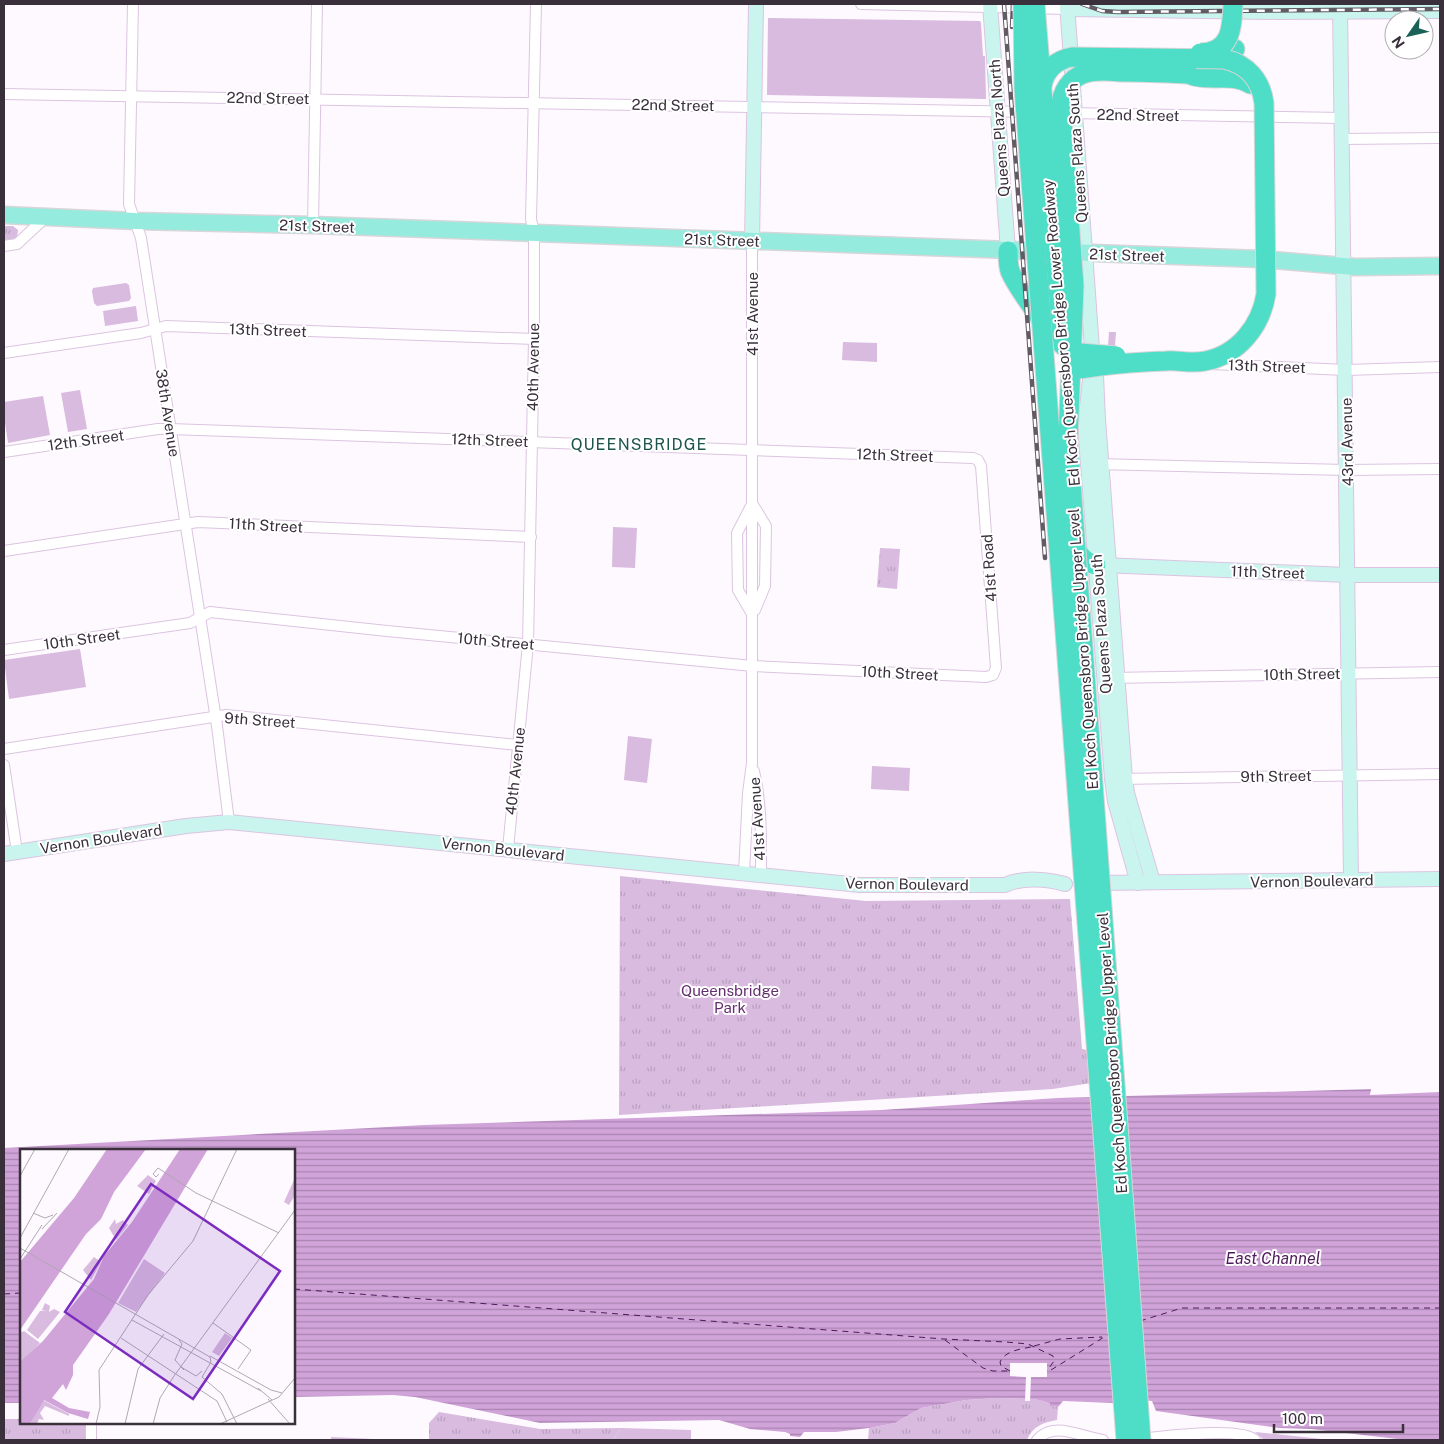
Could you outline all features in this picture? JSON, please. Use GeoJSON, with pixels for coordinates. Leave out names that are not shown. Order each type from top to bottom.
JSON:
{"type":"FeatureCollection","features":[{"type":"Feature","properties":{"kind":"highway"},"geometry":{"type":"LineString","coordinates":[[1023,4],[1024,89],[1086,862]]}},
{"type":"Feature","properties":{"kind":"highway","name":"Ed Koch Queensboro Bridge Lower Roadway"},"geometry":{"type":"LineString","coordinates":[[1034,4],[1071,452],[1145,1440]]}},
{"type":"Feature","properties":{"kind":"highway"},"geometry":{"type":"LineString","coordinates":[[1126,1440],[1032,89],[1035,78],[1049,61],[1068,52],[1198,53],[1215,51],[1222,46],[1230,33],[1233,4]]}},
{"type":"Feature","properties":{"kind":"highway","name":"Ed Koch Queensboro Bridge Upper Level"},"geometry":{"type":"LineString","coordinates":[[1141,1440],[1068,441],[1074,286],[1060,106],[1062,97],[1069,84],[1078,76],[1088,72],[1188,74],[1214,68],[1232,53],[1241,34],[1243,4]]}},
{"type":"Feature","properties":{"kind":"highway"},"geometry":{"type":"LineString","coordinates":[[1008,252],[1009,269],[1031,304],[1061,345],[1085,361],[1199,362],[1223,355],[1236,346],[1248,336],[1257,323],[1263,308],[1266,286],[1264,103],[1262,91],[1256,80],[1247,69],[1236,63],[1224,60],[1077,56],[1053,64],[1047,72],[1042,82],[1040,97],[1056,308],[1057,349],[1055,418]]}},
{"type":"Feature","properties":{"kind":"highway"},"geometry":{"type":"LineString","coordinates":[[1188,74],[1198,78],[1237,78],[1250,84],[1258,102],[1261,259]]}},
{"type":"Feature","properties":{"kind":"highway"},"geometry":{"type":"LineString","coordinates":[[1085,361],[1068,380],[1063,397],[1072,524],[1074,543],[1080,555],[1088,563],[1103,565]]}},
{"type":"Feature","properties":{"kind":"highway","name":"Ed Koch Queensboro Bridge Upper Level"},"geometry":{"type":"LineString","coordinates":[[1086,862],[1131,1440]]}},
{"type":"Feature","properties":{"kind":"main road","name":"41st Avenue"},"geometry":{"type":"LineString","coordinates":[[752,242],[756,4]]}},
{"type":"Feature","properties":{"kind":"main road","name":"Queens Plaza North"},"geometry":{"type":"LineString","coordinates":[[990,5],[1008,252]]}},
{"type":"Feature","properties":{"kind":"main road"},"geometry":{"type":"LineString","coordinates":[[1067,6],[1340,8],[1440,11]]}},
{"type":"Feature","properties":{"kind":"main road","name":"Queens Plaza South"},"geometry":{"type":"LineString","coordinates":[[1067,6],[1085,253],[1085,417],[1095,464],[1103,565],[1119,779],[1115,801],[1138,883]]}},
{"type":"Feature","properties":{"kind":"main road","name":"43rd Avenue"},"geometry":{"type":"LineString","coordinates":[[1340,8],[1352,880]]}},
{"type":"Feature","properties":{"kind":"main road","name":"21st Street"},"geometry":{"type":"LineString","coordinates":[[4,215],[135,222],[313,225],[1008,252],[1261,259],[1355,267],[1440,266]]}},
{"type":"Feature","properties":{"kind":"main road","name":"11th Street"},"geometry":{"type":"LineString","coordinates":[[1103,565],[1348,575],[1440,575]]}},
{"type":"Feature","properties":{"kind":"main road","name":"Queens Plaza South"},"geometry":{"type":"LineString","coordinates":[[1119,779],[1127,793],[1153,882]]}},
{"type":"Feature","properties":{"kind":"main road","name":"Vernon Boulevard"},"geometry":{"type":"LineString","coordinates":[[10,853],[193,825],[229,822],[869,886],[1005,885],[1014,881],[1052,881],[1065,884],[1440,879]]}},
{"type":"Feature","properties":{"kind":"street","name":"38th Avenue"},"geometry":{"type":"LineString","coordinates":[[133,4],[130,204],[141,238],[215,717],[229,822]]}},
{"type":"Feature","properties":{"kind":"street"},"geometry":{"type":"LineString","coordinates":[[313,225],[316,4]]}},
{"type":"Feature","properties":{"kind":"street","name":"40th Avenue"},"geometry":{"type":"LineString","coordinates":[[508,849],[528,644],[534,339],[534,233],[531,219],[536,4]]}},
{"type":"Feature","properties":{"kind":"street"},"geometry":{"type":"LineString","coordinates":[[861,4],[1067,6]]}},
{"type":"Feature","properties":{"kind":"street","name":"22nd Street"},"geometry":{"type":"LineString","coordinates":[[4,94],[1342,118]]}},
{"type":"Feature","properties":{"kind":"street"},"geometry":{"type":"LineString","coordinates":[[1342,139],[1440,138]]}},
{"type":"Feature","properties":{"kind":"street"},"geometry":{"type":"LineString","coordinates":[[4,246],[17,244],[46,217]]}},
{"type":"Feature","properties":{"kind":"street","name":"41st Avenue"},"geometry":{"type":"LineString","coordinates":[[744,873],[748,793],[752,763],[752,242]]}},
{"type":"Feature","properties":{"kind":"street","name":"13th Street"},"geometry":{"type":"LineString","coordinates":[[4,353],[141,333],[166,326],[534,339]]}},
{"type":"Feature","properties":{"kind":"street","name":"13th Street"},"geometry":{"type":"LineString","coordinates":[[1085,361],[1104,360],[1346,370],[1440,367]]}},
{"type":"Feature","properties":{"kind":"street","name":"12th Street"},"geometry":{"type":"LineString","coordinates":[[4,452],[158,429],[170,429],[752,449],[973,458],[978,460]]}},
{"type":"Feature","properties":{"kind":"street","name":"41st Road"},"geometry":{"type":"LineString","coordinates":[[978,460],[981,468],[996,668],[993,675]]}},
{"type":"Feature","properties":{"kind":"street"},"geometry":{"type":"LineString","coordinates":[[1095,464],[1347,470],[1440,469]]}},
{"type":"Feature","properties":{"kind":"street","name":"41st Avenue"},"geometry":{"type":"LineString","coordinates":[[752,503],[737,534],[738,590],[753,615]]}},
{"type":"Feature","properties":{"kind":"street","name":"11th Street"},"geometry":{"type":"LineString","coordinates":[[4,551],[198,522],[531,537]]}},
{"type":"Feature","properties":{"kind":"street","name":"10th Street"},"geometry":{"type":"LineString","coordinates":[[4,650],[190,623],[210,612],[753,666],[986,677],[993,675]]}},
{"type":"Feature","properties":{"kind":"street","name":"10th Street"},"geometry":{"type":"LineString","coordinates":[[1111,678],[1440,672]]}},
{"type":"Feature","properties":{"kind":"street","name":"9th Street"},"geometry":{"type":"LineString","coordinates":[[4,749],[226,715],[518,745]]}},
{"type":"Feature","properties":{"kind":"street","name":"41st Avenue"},"geometry":{"type":"LineString","coordinates":[[752,763],[759,792],[761,833],[760,875]]}},
{"type":"Feature","properties":{"kind":"street"},"geometry":{"type":"LineString","coordinates":[[4,765],[10,853]]}},
{"type":"Feature","properties":{"kind":"street","name":"9th Street"},"geometry":{"type":"LineString","coordinates":[[1119,779],[1440,774]]}},
{"type":"Feature","properties":{"kind":"street"},"geometry":{"type":"LineString","coordinates":[[91,1424],[91,1440]]}},
{"type":"Feature","properties":{"kind":"street"},"geometry":{"type":"LineString","coordinates":[[1037,1440],[1046,1432],[1052,1430],[1103,1440]]}},
{"type":"Feature","properties":{"kind":"street"},"geometry":{"type":"LineString","coordinates":[[1120,1440],[1208,1433],[1245,1434],[1255,1440]]}},
{"type":"Feature","properties":{"kind":"green space"},"geometry":{"type":"Polygon","coordinates":[[[768,18],[980,21],[983,56],[985,56],[986,99],[767,95],[768,18]]]}},
{"type":"Feature","properties":{"kind":"green space"},"geometry":{"type":"Polygon","coordinates":[[[4,226],[13,226],[18,230],[17,237],[4,242],[4,226]]]}},
{"type":"Feature","properties":{"kind":"green space"},"geometry":{"type":"Polygon","coordinates":[[[126,283],[129,285],[131,298],[129,301],[97,306],[94,303],[93,288],[126,283]]]}},
{"type":"Feature","properties":{"kind":"green space"},"geometry":{"type":"Polygon","coordinates":[[[136,306],[138,321],[105,326],[103,311],[136,306]]]}},
{"type":"Feature","properties":{"kind":"green space"},"geometry":{"type":"Polygon","coordinates":[[[1109,332],[1116,332],[1115,346],[1108,346],[1109,332]]]}},
{"type":"Feature","properties":{"kind":"green space"},"geometry":{"type":"Polygon","coordinates":[[[843,342],[877,343],[877,362],[842,360],[843,342]]]}},
{"type":"Feature","properties":{"kind":"green space"},"geometry":{"type":"Polygon","coordinates":[[[80,390],[87,429],[68,432],[61,393],[80,390]]]}},
{"type":"Feature","properties":{"kind":"green space"},"geometry":{"type":"Polygon","coordinates":[[[43,396],[50,435],[8,443],[4,402],[43,396]]]}},
{"type":"Feature","properties":{"kind":"green space"},"geometry":{"type":"Polygon","coordinates":[[[613,527],[637,528],[635,568],[612,567],[613,527]]]}},
{"type":"Feature","properties":{"kind":"green space"},"geometry":{"type":"Polygon","coordinates":[[[880,548],[900,549],[897,589],[877,587],[880,548]]]}},
{"type":"Feature","properties":{"kind":"green space"},"geometry":{"type":"Polygon","coordinates":[[[80,649],[86,687],[9,699],[4,660],[80,649]]]}},
{"type":"Feature","properties":{"kind":"green space"},"geometry":{"type":"Polygon","coordinates":[[[628,736],[652,739],[647,783],[624,780],[628,736]]]}},
{"type":"Feature","properties":{"kind":"green space"},"geometry":{"type":"Polygon","coordinates":[[[872,766],[910,768],[909,791],[871,789],[872,766]]]}},
{"type":"Feature","properties":{"kind":"green space","name":"Queensbridge Park"},"geometry":{"type":"Polygon","coordinates":[[[620,876],[866,901],[1070,899],[1082,1049],[1087,1050],[1091,1083],[1053,1089],[619,1115],[620,876]]]}},
{"type":"Feature","properties":{"kind":"green space"},"geometry":{"type":"Polygon","coordinates":[[[997,1398],[1034,1399],[1050,1403],[1051,1406],[1058,1407],[1057,1420],[1039,1426],[1029,1435],[1027,1440],[868,1440],[869,1428],[895,1423],[921,1408],[966,1400],[997,1398]]]}},
{"type":"Feature","properties":{"kind":"green space"},"geometry":{"type":"Polygon","coordinates":[[[439,1412],[540,1429],[621,1428],[613,1440],[429,1440],[429,1423],[439,1412]]]}},
{"type":"Feature","properties":{"kind":"green space"},"geometry":{"type":"Polygon","coordinates":[[[4,1419],[20,1419],[20,1424],[89,1424],[89,1440],[4,1440],[4,1419]]]}},
{"type":"Feature","properties":{"kind":"green space"},"geometry":{"type":"Polygon","coordinates":[[[621,1428],[691,1430],[691,1440],[613,1440],[621,1428]]]}},
{"type":"Feature","properties":{"kind":"green space"},"geometry":{"type":"Polygon","coordinates":[[[1255,1432],[1331,1440],[1264,1440],[1255,1432]]]}},
{"type":"Feature","properties":{"kind":"green space"},"geometry":{"type":"Polygon","coordinates":[[[331,1437],[395,1440],[331,1440],[331,1437]]]}},
{"type":"Feature","properties":{"kind":"water","name":"East Channel"},"geometry":{"type":"Polygon","coordinates":[[[1371,1089],[1370,1095],[1440,1092],[1440,1440],[1406,1440],[1311,1429],[1280,1428],[1156,1411],[1152,1401],[1114,1398],[1113,1403],[1063,1401],[1058,1407],[1050,1406],[1050,1403],[1034,1399],[997,1398],[966,1400],[921,1408],[895,1423],[836,1432],[804,1432],[800,1437],[790,1436],[790,1434],[785,1432],[750,1429],[719,1420],[540,1423],[415,1397],[393,1395],[295,1397],[295,1149],[20,1149],[20,1403],[4,1403],[4,1148],[424,1125],[882,1110],[1058,1098],[1371,1089]]]}},
{"type":"Feature","properties":{"kind":"pier"},"geometry":{"type":"Polygon","coordinates":[[[1010,1363],[1047,1363],[1047,1377],[1031,1377],[1030,1401],[1025,1401],[1026,1377],[1010,1376],[1010,1363]]]}},
{"type":"Feature","properties":{"kind":"ferry route"},"geometry":{"type":"LineString","coordinates":[[295,1289],[1028,1344],[1053,1356],[1054,1361],[1047,1371]]}},
{"type":"Feature","properties":{"kind":"ferry route"},"geometry":{"type":"LineString","coordinates":[[4,1294],[20,1293]]}},
{"type":"Feature","properties":{"kind":"ferry route"},"geometry":{"type":"LineString","coordinates":[[1140,1321],[1182,1308],[1440,1308]]}},
{"type":"Feature","properties":{"kind":"ferry route"},"geometry":{"type":"LineString","coordinates":[[1051,1370],[1109,1334]]}},
{"type":"Feature","properties":{"kind":"ferry route"},"geometry":{"type":"LineString","coordinates":[[1034,1346],[1060,1339],[1102,1337]]}},
{"type":"Feature","properties":{"kind":"ferry route"},"geometry":{"type":"LineString","coordinates":[[945,1340],[983,1368],[993,1371],[1008,1371]]}},
{"type":"Feature","properties":{"kind":"ferry route"},"geometry":{"type":"LineString","coordinates":[[1010,1371],[1001,1366],[1002,1358],[1013,1351],[1031,1347]]}},
{"type":"Feature","properties":{"kind":"railway"},"geometry":{"type":"LineString","coordinates":[[1004,4],[1045,558]]}},
{"type":"Feature","properties":{"kind":"railway"},"geometry":{"type":"LineString","coordinates":[[1012,27],[1013,4]]}},
{"type":"Feature","properties":{"kind":"railway"},"geometry":{"type":"LineString","coordinates":[[1082,4],[1102,11],[1118,12],[1440,9]]}},
{"type":"Feature","properties":{"kind":"district","name":"QUEENSBRIDGE"},"geometry":{"type":"Point","coordinates":[639,444]}}]}
